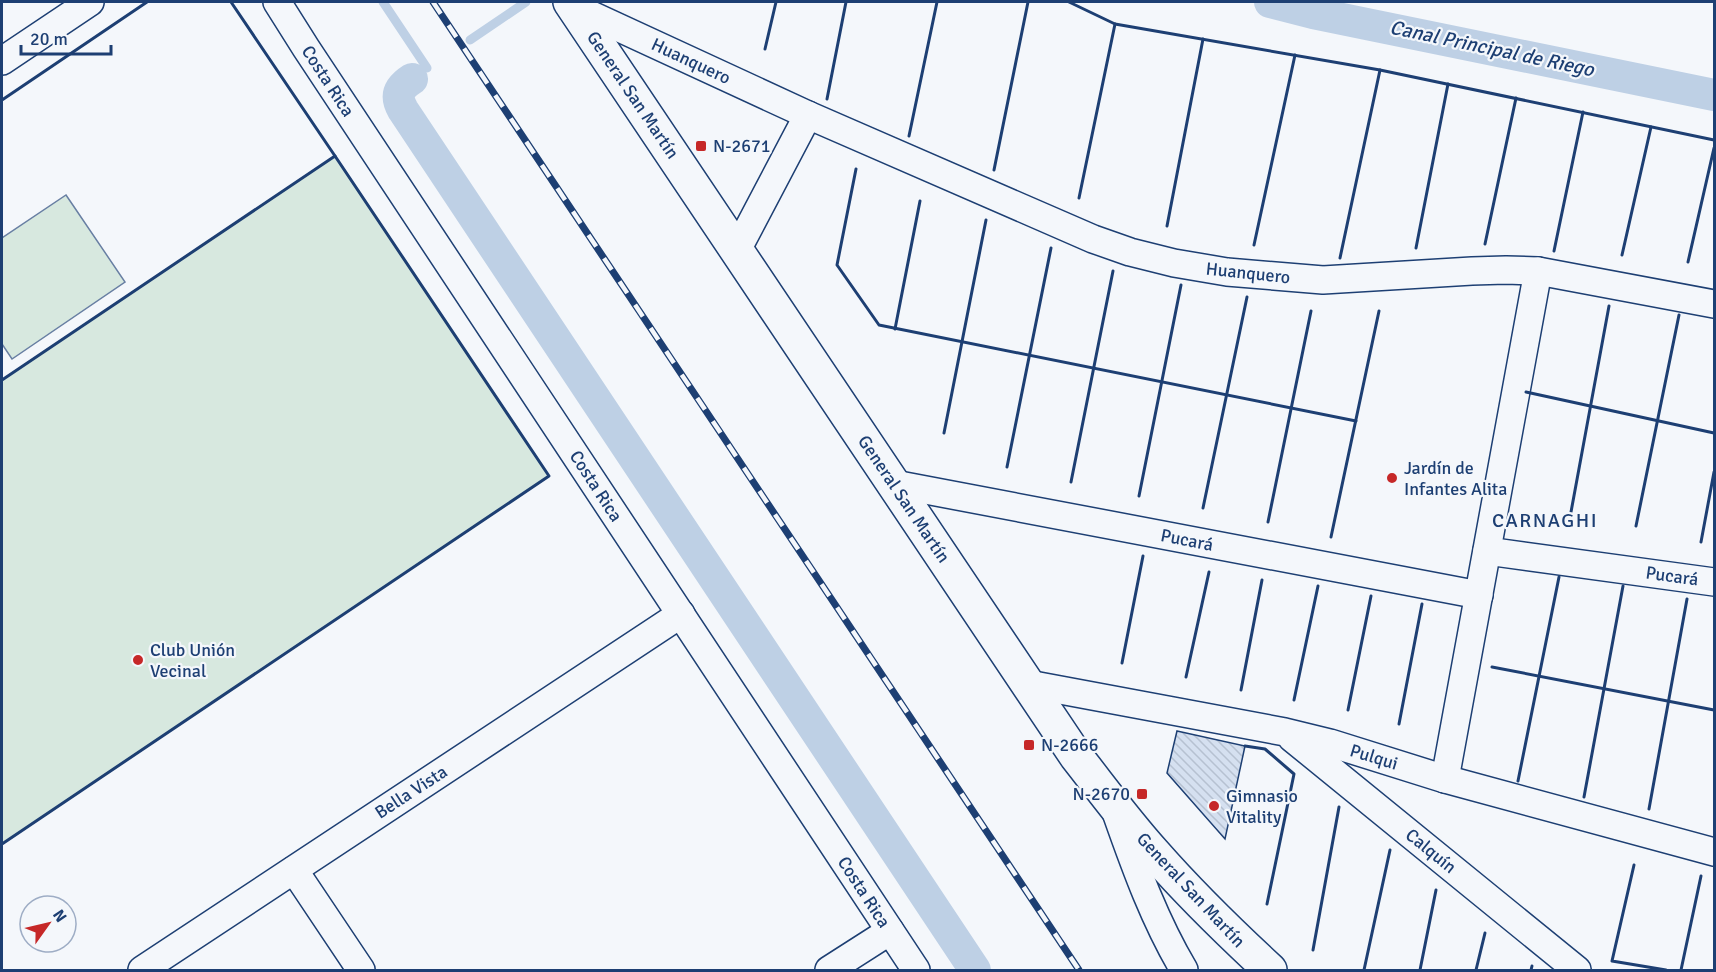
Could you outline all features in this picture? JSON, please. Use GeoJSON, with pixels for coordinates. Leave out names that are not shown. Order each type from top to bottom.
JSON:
{"type":"FeatureCollection","features":[{"type":"Feature","properties":{"kind":"main road","name":"General San Martín"},"geometry":{"type":"LineString","coordinates":[[572,4],[1077,756],[1152,852],[1196,899],[1270,970]]}},
{"type":"Feature","properties":{"kind":"street"},"geometry":{"type":"LineString","coordinates":[[2,61],[90,2]]}},
{"type":"Feature","properties":{"kind":"street","name":"Costa Rica"},"geometry":{"type":"LineString","coordinates":[[277,2],[916,970]]}},
{"type":"Feature","properties":{"kind":"street","name":"Huanquero"},"geometry":{"type":"LineString","coordinates":[[572,4],[808,115],[1093,239],[1130,252],[1174,263],[1227,272],[1323,280],[1506,270],[1538,271],[1714,304]]}},
{"type":"Feature","properties":{"kind":"street"},"geometry":{"type":"LineString","coordinates":[[736,250],[808,115]]}},
{"type":"Feature","properties":{"kind":"street"},"geometry":{"type":"LineString","coordinates":[[1445,779],[1538,271]]}},
{"type":"Feature","properties":{"kind":"street","name":"Pucará"},"geometry":{"type":"LineString","coordinates":[[894,484],[1479,595]]}},
{"type":"Feature","properties":{"kind":"street","name":"Pucará"},"geometry":{"type":"LineString","coordinates":[[1487,551],[1714,582]]}},
{"type":"Feature","properties":{"kind":"street","name":"Bella Vista"},"geometry":{"type":"LineString","coordinates":[[142,970],[681,614]]}},
{"type":"Feature","properties":{"kind":"street","name":"Pulqui"},"geometry":{"type":"LineString","coordinates":[[1028,684],[1285,732],[1341,746],[1445,779],[1714,852]]}},
{"type":"Feature","properties":{"kind":"street","name":"Calquín"},"geometry":{"type":"LineString","coordinates":[[1285,732],[1577,970]]}},
{"type":"Feature","properties":{"kind":"street"},"geometry":{"type":"LineString","coordinates":[[1114,805],[1151,908],[1184,970]]}},
{"type":"Feature","properties":{"kind":"street"},"geometry":{"type":"LineString","coordinates":[[294,870],[361,970]]}},
{"type":"Feature","properties":{"kind":"street"},"geometry":{"type":"LineString","coordinates":[[829,970],[890,931]]}},
{"type":"Feature","properties":{"kind":"shaded area","name":"Club Unión Vecinal"},"geometry":{"type":"Polygon","coordinates":[[[335,156],[549,476],[2,844],[2,380],[335,156]]]}},
{"type":"Feature","properties":{"kind":"shaded area"},"geometry":{"type":"Polygon","coordinates":[[[66,195],[125,282],[12,359],[2,344],[2,238],[66,195]]]}},
{"type":"Feature","properties":{"kind":"building","name":"Gimnasio Vitality"},"geometry":{"type":"Polygon","coordinates":[[[1177,731],[1245,746],[1225,839],[1167,773],[1177,731]]]}},
{"type":"Feature","properties":{"kind":"waterway"},"geometry":{"type":"LineString","coordinates":[[383,2],[427,68]]}},
{"type":"Feature","properties":{"kind":"waterway"},"geometry":{"type":"LineString","coordinates":[[470,40],[526,2]]}},
{"type":"Feature","properties":{"kind":"waterway","name":"Canal Principal de Riego"},"geometry":{"type":"LineString","coordinates":[[1270,2],[1313,13],[1714,95]]}},
{"type":"Feature","properties":{"kind":"waterway"},"geometry":{"type":"LineString","coordinates":[[412,79],[399,93],[399,101],[403,110],[975,970]]}},
{"type":"Feature","properties":{"kind":"railway"},"geometry":{"type":"LineString","coordinates":[[433,2],[1079,970]]}},
{"type":"Feature","properties":{"kind":"wall"},"geometry":{"type":"LineString","coordinates":[[2,100],[147,2]]}},
{"type":"Feature","properties":{"kind":"wall"},"geometry":{"type":"LineString","coordinates":[[231,2],[335,156]]}},
{"type":"Feature","properties":{"kind":"wall"},"geometry":{"type":"LineString","coordinates":[[765,49],[776,2]]}},
{"type":"Feature","properties":{"kind":"wall"},"geometry":{"type":"LineString","coordinates":[[827,99],[846,2]]}},
{"type":"Feature","properties":{"kind":"wall"},"geometry":{"type":"LineString","coordinates":[[909,136],[937,2]]}},
{"type":"Feature","properties":{"kind":"wall"},"geometry":{"type":"LineString","coordinates":[[994,170],[1028,2]]}},
{"type":"Feature","properties":{"kind":"wall"},"geometry":{"type":"LineString","coordinates":[[1069,2],[1115,24],[1380,70],[1714,140]]}},
{"type":"Feature","properties":{"kind":"wall"},"geometry":{"type":"LineString","coordinates":[[1079,198],[1115,24]]}},
{"type":"Feature","properties":{"kind":"wall"},"geometry":{"type":"LineString","coordinates":[[1167,226],[1203,39]]}},
{"type":"Feature","properties":{"kind":"wall"},"geometry":{"type":"LineString","coordinates":[[1254,245],[1295,55]]}},
{"type":"Feature","properties":{"kind":"wall"},"geometry":{"type":"LineString","coordinates":[[1340,258],[1380,70]]}},
{"type":"Feature","properties":{"kind":"wall"},"geometry":{"type":"LineString","coordinates":[[1416,248],[1448,84]]}},
{"type":"Feature","properties":{"kind":"wall"},"geometry":{"type":"LineString","coordinates":[[1485,244],[1516,98]]}},
{"type":"Feature","properties":{"kind":"wall"},"geometry":{"type":"LineString","coordinates":[[1554,251],[1583,112]]}},
{"type":"Feature","properties":{"kind":"wall"},"geometry":{"type":"LineString","coordinates":[[1622,255],[1651,127]]}},
{"type":"Feature","properties":{"kind":"wall"},"geometry":{"type":"LineString","coordinates":[[1688,262],[1714,148]]}},
{"type":"Feature","properties":{"kind":"wall"},"geometry":{"type":"LineString","coordinates":[[2,380],[335,156],[549,476],[2,844]]}},
{"type":"Feature","properties":{"kind":"wall"},"geometry":{"type":"LineString","coordinates":[[856,169],[837,265],[879,325],[1356,421]]}},
{"type":"Feature","properties":{"kind":"wall"},"geometry":{"type":"LineString","coordinates":[[895,329],[920,201]]}},
{"type":"Feature","properties":{"kind":"wall"},"geometry":{"type":"LineString","coordinates":[[944,433],[986,220]]}},
{"type":"Feature","properties":{"kind":"wall"},"geometry":{"type":"LineString","coordinates":[[1007,467],[1051,248]]}},
{"type":"Feature","properties":{"kind":"wall"},"geometry":{"type":"LineString","coordinates":[[1071,482],[1113,271]]}},
{"type":"Feature","properties":{"kind":"wall"},"geometry":{"type":"LineString","coordinates":[[1139,496],[1181,285]]}},
{"type":"Feature","properties":{"kind":"wall"},"geometry":{"type":"LineString","coordinates":[[1203,508],[1247,297]]}},
{"type":"Feature","properties":{"kind":"wall"},"geometry":{"type":"LineString","coordinates":[[1571,512],[1609,306]]}},
{"type":"Feature","properties":{"kind":"wall"},"geometry":{"type":"LineString","coordinates":[[1268,522],[1311,311]]}},
{"type":"Feature","properties":{"kind":"wall"},"geometry":{"type":"LineString","coordinates":[[1331,537],[1379,311]]}},
{"type":"Feature","properties":{"kind":"wall"},"geometry":{"type":"LineString","coordinates":[[1636,526],[1679,315]]}},
{"type":"Feature","properties":{"kind":"wall"},"geometry":{"type":"LineString","coordinates":[[1526,392],[1714,433]]}},
{"type":"Feature","properties":{"kind":"wall"},"geometry":{"type":"LineString","coordinates":[[1701,542],[1714,472]]}},
{"type":"Feature","properties":{"kind":"wall"},"geometry":{"type":"LineString","coordinates":[[1122,663],[1143,556]]}},
{"type":"Feature","properties":{"kind":"wall"},"geometry":{"type":"LineString","coordinates":[[1186,677],[1209,572]]}},
{"type":"Feature","properties":{"kind":"wall"},"geometry":{"type":"LineString","coordinates":[[1518,781],[1559,577]]}},
{"type":"Feature","properties":{"kind":"wall"},"geometry":{"type":"LineString","coordinates":[[1241,690],[1262,580]]}},
{"type":"Feature","properties":{"kind":"wall"},"geometry":{"type":"LineString","coordinates":[[1294,700],[1318,586]]}},
{"type":"Feature","properties":{"kind":"wall"},"geometry":{"type":"LineString","coordinates":[[1584,797],[1623,586]]}},
{"type":"Feature","properties":{"kind":"wall"},"geometry":{"type":"LineString","coordinates":[[1348,710],[1371,596]]}},
{"type":"Feature","properties":{"kind":"wall"},"geometry":{"type":"LineString","coordinates":[[1649,809],[1687,599]]}},
{"type":"Feature","properties":{"kind":"wall"},"geometry":{"type":"LineString","coordinates":[[1399,724],[1422,604]]}},
{"type":"Feature","properties":{"kind":"wall"},"geometry":{"type":"LineString","coordinates":[[1492,667],[1714,710]]}},
{"type":"Feature","properties":{"kind":"wall"},"geometry":{"type":"LineString","coordinates":[[1245,746],[1265,749],[1294,774],[1267,904]]}},
{"type":"Feature","properties":{"kind":"wall"},"geometry":{"type":"LineString","coordinates":[[1313,950],[1339,807]]}},
{"type":"Feature","properties":{"kind":"wall"},"geometry":{"type":"LineString","coordinates":[[1364,970],[1390,850]]}},
{"type":"Feature","properties":{"kind":"wall"},"geometry":{"type":"LineString","coordinates":[[1634,865],[1612,961],[1666,970]]}},
{"type":"Feature","properties":{"kind":"wall"},"geometry":{"type":"LineString","coordinates":[[1681,970],[1701,876]]}},
{"type":"Feature","properties":{"kind":"wall"},"geometry":{"type":"LineString","coordinates":[[1420,970],[1436,890]]}},
{"type":"Feature","properties":{"kind":"wall"},"geometry":{"type":"LineString","coordinates":[[1476,970],[1485,933]]}},
{"type":"Feature","properties":{"kind":"wall"},"geometry":{"type":"LineString","coordinates":[[1531,970],[1532,966]]}},
{"type":"Feature","properties":{"kind":"place","name":"N-2671"},"geometry":{"type":"Point","coordinates":[701,146]}},
{"type":"Feature","properties":{"kind":"place","name":"Jardín de Infantes Alita"},"geometry":{"type":"Point","coordinates":[1392,478]}},
{"type":"Feature","properties":{"kind":"place","name":"Club Unión Vecinal"},"geometry":{"type":"Point","coordinates":[138,660]}},
{"type":"Feature","properties":{"kind":"place","name":"N-2666"},"geometry":{"type":"Point","coordinates":[1029,745]}},
{"type":"Feature","properties":{"kind":"place","name":"N-2670"},"geometry":{"type":"Point","coordinates":[1142,794]}},
{"type":"Feature","properties":{"kind":"place","name":"Gimnasio Vitality"},"geometry":{"type":"Point","coordinates":[1214,806]}},
{"type":"Feature","properties":{"kind":"district","name":"CARNAGHI"},"geometry":{"type":"Point","coordinates":[1545,520]}}]}
